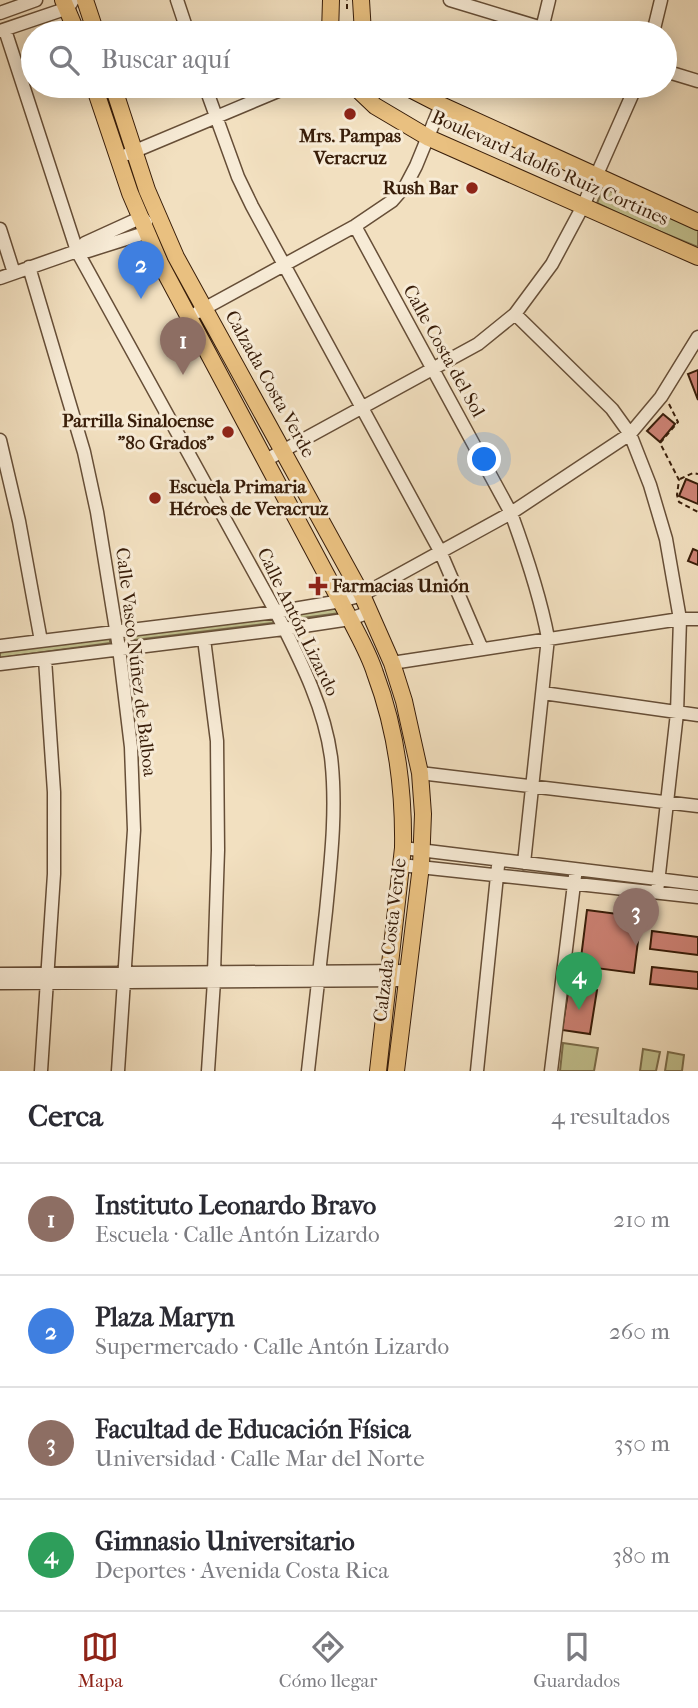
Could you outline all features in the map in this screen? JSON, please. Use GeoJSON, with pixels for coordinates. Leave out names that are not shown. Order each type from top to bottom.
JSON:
{"type":"FeatureCollection","features":[{"type":"Feature","properties":{"kind":"main road"},"geometry":{"type":"LineString","coordinates":[[85,0],[90,21]]}},
{"type":"Feature","properties":{"kind":"main road"},"geometry":{"type":"LineString","coordinates":[[330,21],[331,0]]}},
{"type":"Feature","properties":{"kind":"main road"},"geometry":{"type":"LineString","coordinates":[[361,0],[362,21]]}},
{"type":"Feature","properties":{"kind":"main road"},"geometry":{"type":"LineString","coordinates":[[70,2],[74,21]]}},
{"type":"Feature","properties":{"kind":"main road","name":"Calzada Costa Verde"},"geometry":{"type":"LineString","coordinates":[[98,98],[130,193],[160,263],[341,601],[375,670],[386,706],[400,775],[404,816],[379,1071]]}},
{"type":"Feature","properties":{"kind":"main road","name":"Calzada Costa Verde"},"geometry":{"type":"LineString","coordinates":[[117,98],[147,190],[176,257],[362,595],[393,663],[410,723],[420,773],[423,814],[422,858],[396,1071]]}},
{"type":"Feature","properties":{"kind":"main road","name":"Boulevard Adolfo Ruiz Cortines"},"geometry":{"type":"LineString","coordinates":[[367,98],[375,106],[429,138],[698,257]]}},
{"type":"Feature","properties":{"kind":"main road","name":"Boulevard Adolfo Ruiz Cortines"},"geometry":{"type":"LineString","coordinates":[[427,98],[698,222]]}},
{"type":"Feature","properties":{"kind":"street"},"geometry":{"type":"LineString","coordinates":[[0,13],[36,0]]}},
{"type":"Feature","properties":{"kind":"street"},"geometry":{"type":"LineString","coordinates":[[177,0],[184,21]]}},
{"type":"Feature","properties":{"kind":"street"},"geometry":{"type":"LineString","coordinates":[[450,0],[514,21]]}},
{"type":"Feature","properties":{"kind":"street"},"geometry":{"type":"LineString","coordinates":[[544,21],[549,0]]}},
{"type":"Feature","properties":{"kind":"street"},"geometry":{"type":"LineString","coordinates":[[656,21],[662,0]]}},
{"type":"Feature","properties":{"kind":"street"},"geometry":{"type":"LineString","coordinates":[[26,21],[70,2],[84,12],[88,21]]}},
{"type":"Feature","properties":{"kind":"street"},"geometry":{"type":"LineString","coordinates":[[3,31],[21,23]]}},
{"type":"Feature","properties":{"kind":"street","name":"Calle Antón Lizardo"},"geometry":{"type":"LineString","coordinates":[[3,31],[21,85]]}},
{"type":"Feature","properties":{"kind":"street"},"geometry":{"type":"LineString","coordinates":[[677,75],[698,81]]}},
{"type":"Feature","properties":{"kind":"street","name":"Calle Antón Lizardo"},"geometry":{"type":"LineString","coordinates":[[26,98],[77,251],[276,612],[306,673],[319,707],[331,755],[334,805],[332,850],[308,1071]]}},
{"type":"Feature","properties":{"kind":"street"},"geometry":{"type":"LineString","coordinates":[[100,98],[118,144],[126,151],[134,152]]}},
{"type":"Feature","properties":{"kind":"street"},"geometry":{"type":"LineString","coordinates":[[209,98],[238,177],[440,551],[482,649]]}},
{"type":"Feature","properties":{"kind":"street"},"geometry":{"type":"LineString","coordinates":[[118,157],[261,98]]}},
{"type":"Feature","properties":{"kind":"street"},"geometry":{"type":"LineString","coordinates":[[266,460],[478,344],[515,314],[552,264],[583,206],[631,98]]}},
{"type":"Feature","properties":{"kind":"street"},"geometry":{"type":"LineString","coordinates":[[189,317],[355,226],[392,201],[406,185],[429,138],[441,105]]}},
{"type":"Feature","properties":{"kind":"street"},"geometry":{"type":"LineString","coordinates":[[0,278],[77,251],[85,243],[145,224],[154,226],[167,252],[176,257]]}},
{"type":"Feature","properties":{"kind":"street","name":"Calle Costa del Sol"},"geometry":{"type":"LineString","coordinates":[[355,226],[511,513],[527,556],[548,638],[524,863]]}},
{"type":"Feature","properties":{"kind":"street"},"geometry":{"type":"LineString","coordinates":[[0,229],[14,273]]}},
{"type":"Feature","properties":{"kind":"street","name":"Calle Vasco Núñez de Balboa"},"geometry":{"type":"LineString","coordinates":[[29,268],[84,452],[97,512],[117,632],[131,747],[134,830],[118,1071]]}},
{"type":"Feature","properties":{"kind":"street"},"geometry":{"type":"LineString","coordinates":[[515,314],[612,409],[630,433],[650,485],[666,539],[680,619],[677,713],[657,886]]}},
{"type":"Feature","properties":{"kind":"street"},"geometry":{"type":"LineString","coordinates":[[0,646],[276,612],[362,595],[511,513],[630,433],[661,397],[698,337]]}},
{"type":"Feature","properties":{"kind":"street"},"geometry":{"type":"LineString","coordinates":[[239,410],[246,413],[265,448],[282,452]]}},
{"type":"Feature","properties":{"kind":"street"},"geometry":{"type":"LineString","coordinates":[[0,440],[19,521],[41,641]]}},
{"type":"Feature","properties":{"kind":"street"},"geometry":{"type":"LineString","coordinates":[[0,664],[284,629],[350,619],[370,612]]}},
{"type":"Feature","properties":{"kind":"street"},"geometry":{"type":"LineString","coordinates":[[393,663],[680,619],[698,620]]}},
{"type":"Feature","properties":{"kind":"street"},"geometry":{"type":"LineString","coordinates":[[204,639],[217,741],[218,850],[208,1071]]}},
{"type":"Feature","properties":{"kind":"street"},"geometry":{"type":"LineString","coordinates":[[41,1071],[54,874],[54,792],[45,659]]}},
{"type":"Feature","properties":{"kind":"street"},"geometry":{"type":"LineString","coordinates":[[543,693],[698,715]]}},
{"type":"Feature","properties":{"kind":"street"},"geometry":{"type":"LineString","coordinates":[[420,773],[698,806]]}},
{"type":"Feature","properties":{"kind":"street"},"geometry":{"type":"LineString","coordinates":[[402,857],[498,867],[574,883],[657,886],[698,884]]}},
{"type":"Feature","properties":{"kind":"street"},"geometry":{"type":"LineString","coordinates":[[498,867],[524,863],[576,869],[698,897]]}},
{"type":"Feature","properties":{"kind":"street"},"geometry":{"type":"LineString","coordinates":[[477,1071],[498,867]]}},
{"type":"Feature","properties":{"kind":"street"},"geometry":{"type":"LineString","coordinates":[[551,1071],[576,869]]}},
{"type":"Feature","properties":{"kind":"street"},"geometry":{"type":"LineString","coordinates":[[0,974],[48,978],[407,975]]}},
{"type":"Feature","properties":{"kind":"street"},"geometry":{"type":"LineString","coordinates":[[0,983],[48,978]]}},
{"type":"Feature","properties":{"kind":"path"},"geometry":{"type":"LineString","coordinates":[[347,0],[347,9]]}},
{"type":"Feature","properties":{"kind":"path"},"geometry":{"type":"LineString","coordinates":[[668,403],[678,422],[660,443],[679,480],[679,502],[698,512]]}},
{"type":"Feature","properties":{"kind":"path"},"geometry":{"type":"LineString","coordinates":[[679,480],[694,473],[698,474]]}},
{"type":"Feature","properties":{"kind":"shaded area"},"geometry":{"type":"Polygon","coordinates":[[[604,186],[698,229],[698,247],[597,203],[604,186]]]}},
{"type":"Feature","properties":{"kind":"shaded area"},"geometry":{"type":"Polygon","coordinates":[[[340,608],[340,613],[295,619],[291,617],[294,613],[340,608]]]}},
{"type":"Feature","properties":{"kind":"shaded area"},"geometry":{"type":"Polygon","coordinates":[[[272,618],[276,620],[272,623],[135,640],[131,637],[134,634],[272,618]]]}},
{"type":"Feature","properties":{"kind":"shaded area"},"geometry":{"type":"Polygon","coordinates":[[[110,637],[110,643],[0,658],[0,651],[110,637]]]}},
{"type":"Feature","properties":{"kind":"shaded area"},"geometry":{"type":"Polygon","coordinates":[[[563,1043],[598,1048],[594,1071],[560,1071],[563,1043]]]}},
{"type":"Feature","properties":{"kind":"shaded area"},"geometry":{"type":"Polygon","coordinates":[[[643,1049],[660,1052],[656,1071],[640,1071],[643,1049]]]}},
{"type":"Feature","properties":{"kind":"shaded area"},"geometry":{"type":"Polygon","coordinates":[[[668,1052],[684,1055],[682,1071],[665,1071],[668,1052]]]}},
{"type":"Feature","properties":{"kind":"building"},"geometry":{"type":"Polygon","coordinates":[[[698,370],[698,400],[688,374],[698,370]]]}},
{"type":"Feature","properties":{"kind":"building"},"geometry":{"type":"Polygon","coordinates":[[[663,414],[675,424],[660,442],[647,431],[663,414]]]}},
{"type":"Feature","properties":{"kind":"building"},"geometry":{"type":"Polygon","coordinates":[[[686,479],[698,484],[698,504],[679,496],[686,479]]]}},
{"type":"Feature","properties":{"kind":"building"},"geometry":{"type":"Polygon","coordinates":[[[693,549],[698,551],[698,565],[688,561],[693,549]]]}},
{"type":"Feature","properties":{"kind":"building"},"geometry":{"type":"Polygon","coordinates":[[[587,910],[641,917],[634,973],[580,966],[587,910]]]}},
{"type":"Feature","properties":{"kind":"building"},"geometry":{"type":"Polygon","coordinates":[[[652,931],[698,937],[698,955],[650,949],[652,931]]]}},
{"type":"Feature","properties":{"kind":"building"},"geometry":{"type":"Polygon","coordinates":[[[652,967],[698,972],[698,989],[650,984],[652,967]]]}},
{"type":"Feature","properties":{"kind":"building"},"geometry":{"type":"Polygon","coordinates":[[[569,986],[597,990],[590,1034],[562,1030],[569,986]]]}},
{"type":"Feature","properties":{"kind":"place","name":"Mrs. Pampas Veracruz"},"geometry":{"type":"Point","coordinates":[350,114]}},
{"type":"Feature","properties":{"kind":"place","name":"Rush Bar"},"geometry":{"type":"Point","coordinates":[472,188]}},
{"type":"Feature","properties":{"kind":"place","name":"Plaza Maryn"},"geometry":{"type":"Point","coordinates":[141,299]}},
{"type":"Feature","properties":{"kind":"place","name":"Instituto Leonardo Bravo"},"geometry":{"type":"Point","coordinates":[183,375]}},
{"type":"Feature","properties":{"kind":"place","name":"Parrilla Sinaloense \"80 Grados\""},"geometry":{"type":"Point","coordinates":[228,432]}},
{"type":"Feature","properties":{"kind":"place","name":"Escuela Primaria Héroes de Veracruz"},"geometry":{"type":"Point","coordinates":[155,498]}},
{"type":"Feature","properties":{"kind":"place","name":"Farmacias Unión"},"geometry":{"type":"Point","coordinates":[318,586]}},
{"type":"Feature","properties":{"kind":"place","name":"Facultad de Educación Física"},"geometry":{"type":"Point","coordinates":[636,946]}},
{"type":"Feature","properties":{"kind":"place","name":"Gimnasio Universitario"},"geometry":{"type":"Point","coordinates":[579,1010]}}]}
